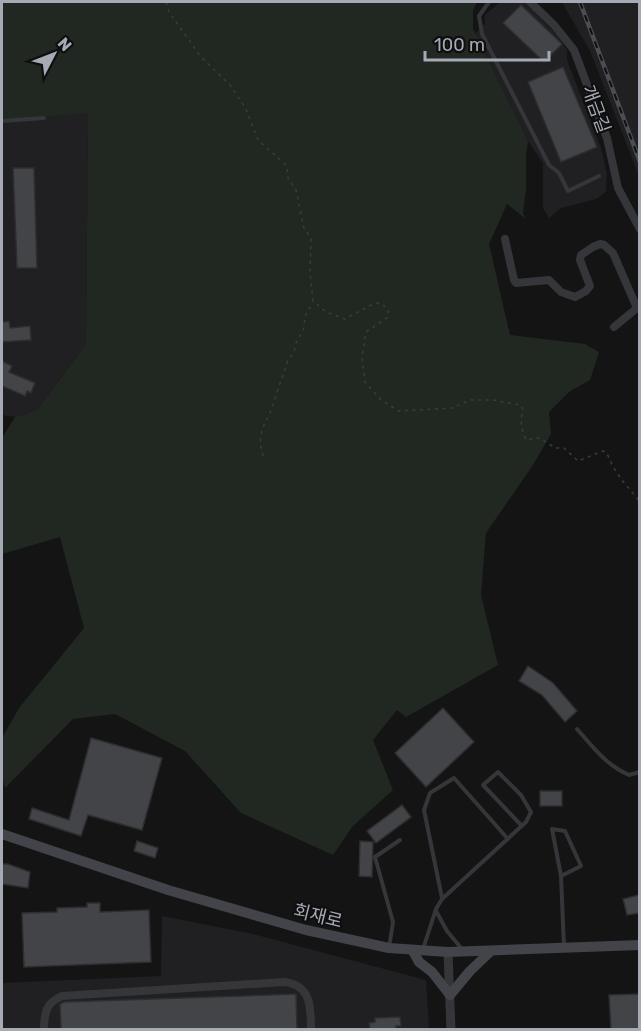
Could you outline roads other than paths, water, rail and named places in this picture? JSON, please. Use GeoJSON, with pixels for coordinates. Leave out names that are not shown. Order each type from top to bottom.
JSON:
{"type":"FeatureCollection","features":[{"type":"Feature","properties":{"kind":"main road","name":"회재로"},"geometry":{"type":"LineString","coordinates":[[2,834],[180,893],[306,930],[389,948],[464,952],[639,945]]}},
{"type":"Feature","properties":{"kind":"main road"},"geometry":{"type":"LineString","coordinates":[[418,951],[419,962],[432,972],[450,995],[491,951]]}},
{"type":"Feature","properties":{"kind":"street","name":"개금길"},"geometry":{"type":"LineString","coordinates":[[530,2],[554,25],[574,50],[607,138],[618,188],[639,229]]}},
{"type":"Feature","properties":{"kind":"street"},"geometry":{"type":"LineString","coordinates":[[505,239],[516,283],[549,280],[561,292],[575,297],[586,291],[590,285],[580,260],[581,255],[593,247],[604,245],[613,253],[638,308],[614,327]]}},
{"type":"Feature","properties":{"kind":"street"},"geometry":{"type":"LineString","coordinates":[[448,952],[451,1029]]}},
{"type":"Feature","properties":{"kind":"street"},"geometry":{"type":"LineString","coordinates":[[44,1029],[47,1005],[53,999],[62,996],[284,982],[293,983],[305,993],[311,1012],[311,1029]]}},
{"type":"Feature","properties":{"kind":"lane"},"geometry":{"type":"LineString","coordinates":[[489,2],[479,16],[482,34],[549,165],[559,173],[568,191],[599,176]]}},
{"type":"Feature","properties":{"kind":"lane"},"geometry":{"type":"LineString","coordinates":[[2,121],[44,118]]}},
{"type":"Feature","properties":{"kind":"lane"},"geometry":{"type":"LineString","coordinates":[[577,729],[602,756],[621,772],[629,775],[639,772]]}},
{"type":"Feature","properties":{"kind":"lane"},"geometry":{"type":"LineString","coordinates":[[418,951],[442,899],[522,826],[531,812],[521,795],[498,772],[483,785],[522,826]]}},
{"type":"Feature","properties":{"kind":"lane"},"geometry":{"type":"LineString","coordinates":[[442,899],[424,810],[430,793],[454,778],[508,839]]}},
{"type":"Feature","properties":{"kind":"lane"},"geometry":{"type":"LineString","coordinates":[[561,876],[581,866],[565,831],[552,829],[561,876],[564,948]]}},
{"type":"Feature","properties":{"kind":"lane"},"geometry":{"type":"LineString","coordinates":[[389,948],[393,922],[375,857],[400,840]]}},
{"type":"Feature","properties":{"kind":"lane"},"geometry":{"type":"LineString","coordinates":[[436,909],[447,931],[464,952]]}},
{"type":"Feature","properties":{"kind":"railway"},"geometry":{"type":"LineString","coordinates":[[580,2],[640,162]]}}]}
